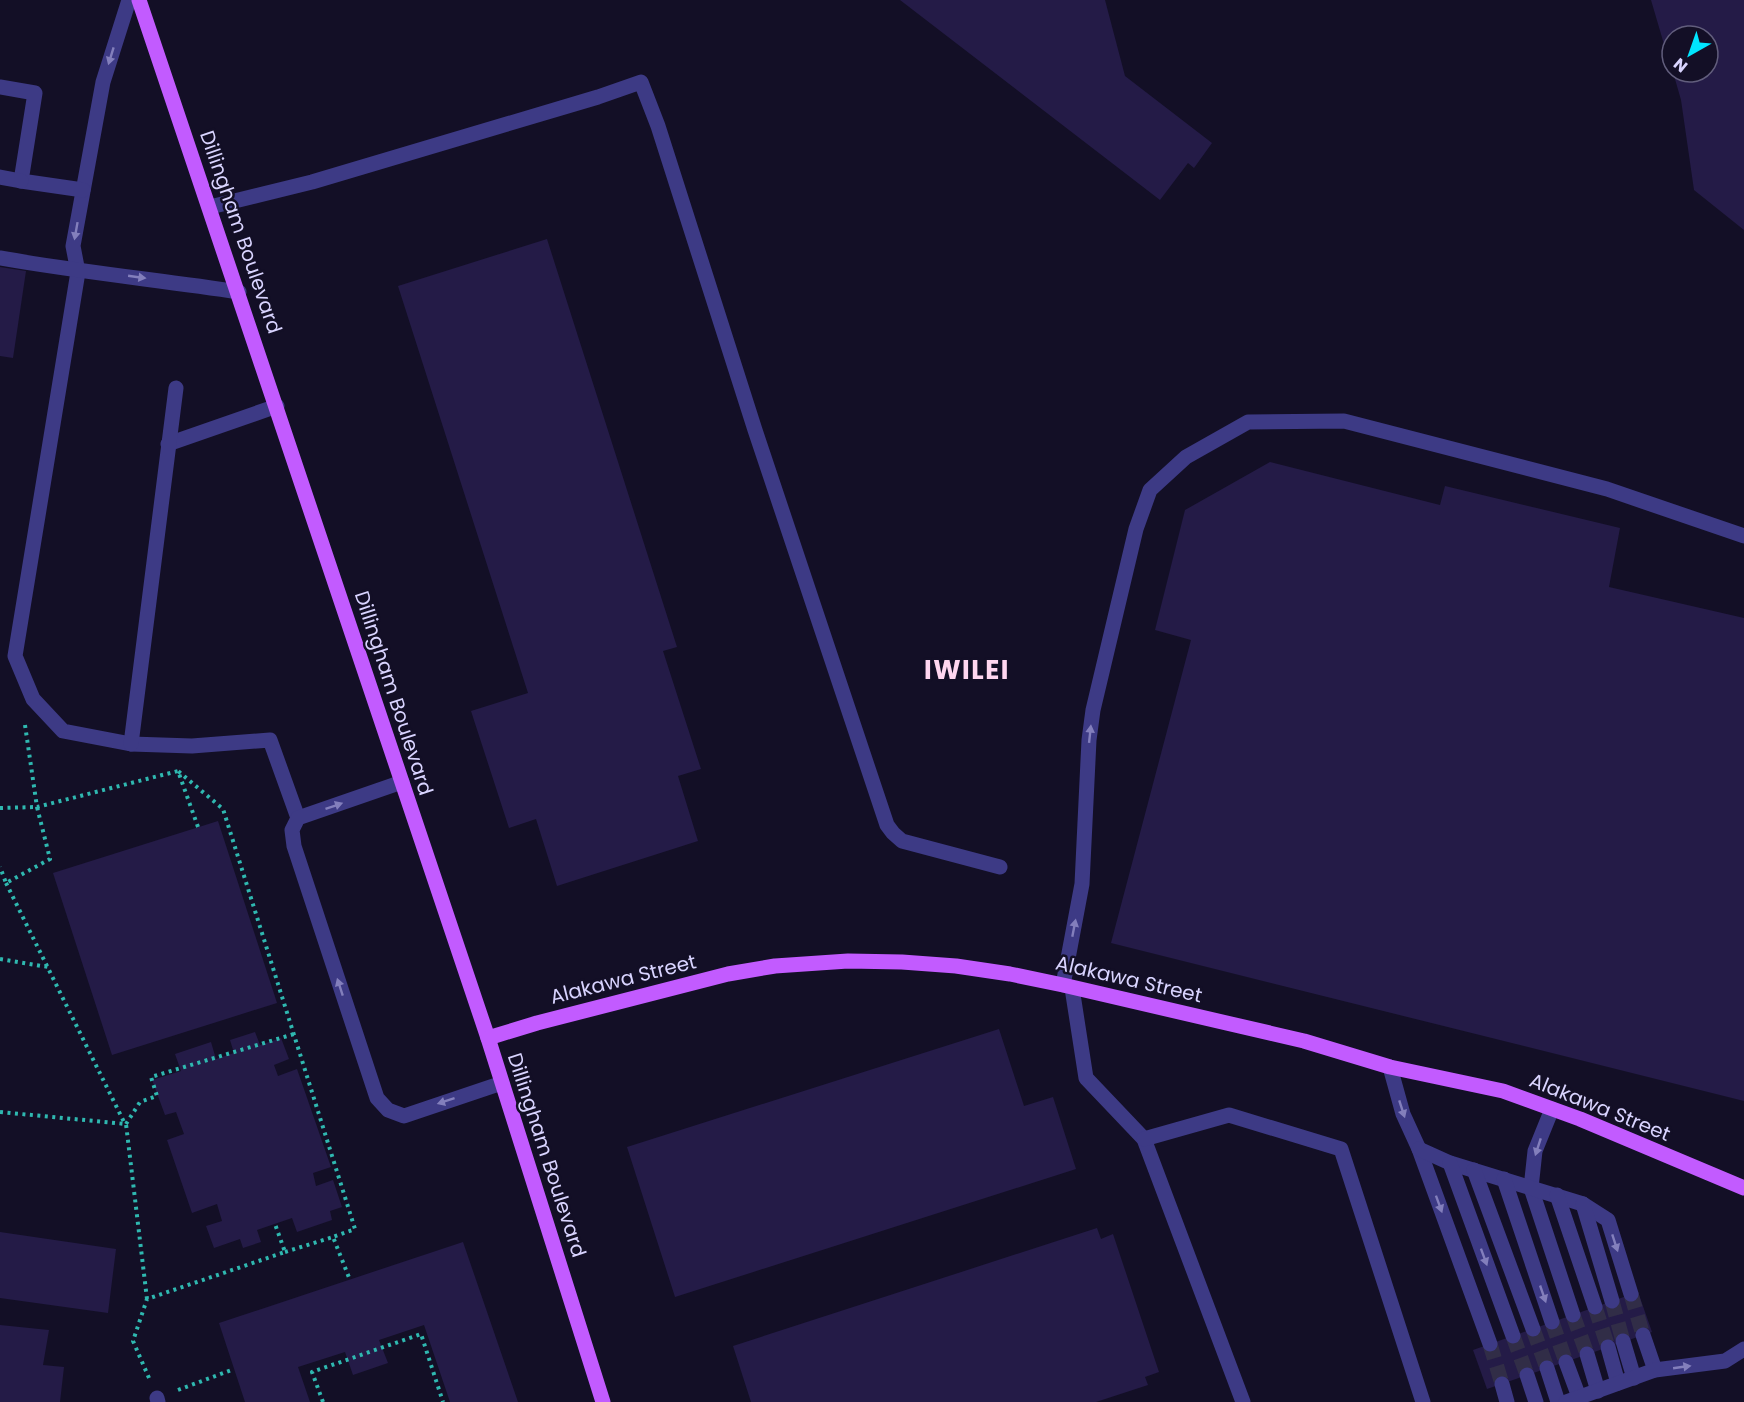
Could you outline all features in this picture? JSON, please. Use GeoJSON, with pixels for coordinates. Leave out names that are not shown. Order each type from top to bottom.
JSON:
{"type":"FeatureCollection","features":[{"type":"Feature","properties":{"kind":"main road","name":"Dillingham Boulevard"},"geometry":{"type":"LineString","coordinates":[[139,0],[488,1038],[603,1402]]}},
{"type":"Feature","properties":{"kind":"main road","name":"Alakawa Street"},"geometry":{"type":"LineString","coordinates":[[488,1038],[537,1023],[728,974],[775,966],[848,961],[956,966],[1010,974],[1304,1041],[1390,1067],[1503,1091],[1744,1188]]}},
{"type":"Feature","properties":{"kind":"lane"},"geometry":{"type":"LineString","coordinates":[[129,0],[103,82],[73,246],[78,272],[15,656],[33,699],[63,731],[131,744],[192,746],[270,741],[298,818]]}},
{"type":"Feature","properties":{"kind":"lane"},"geometry":{"type":"LineString","coordinates":[[210,207],[312,182],[598,97],[641,82],[658,126],[752,420],[887,825],[902,840],[1000,867]]}},
{"type":"Feature","properties":{"kind":"lane"},"geometry":{"type":"LineString","coordinates":[[0,87],[34,93],[21,181]]}},
{"type":"Feature","properties":{"kind":"lane"},"geometry":{"type":"LineString","coordinates":[[0,177],[83,190]]}},
{"type":"Feature","properties":{"kind":"lane"},"geometry":{"type":"LineString","coordinates":[[0,258],[78,272],[129,276],[239,292]]}},
{"type":"Feature","properties":{"kind":"lane"},"geometry":{"type":"LineString","coordinates":[[131,744],[176,388]]}},
{"type":"Feature","properties":{"kind":"lane"},"geometry":{"type":"LineString","coordinates":[[168,444],[277,406]]}},
{"type":"Feature","properties":{"kind":"lane"},"geometry":{"type":"LineString","coordinates":[[1243,1402],[1144,1139],[1086,1078],[1067,987],[1082,884],[1093,710],[1136,529],[1150,490],[1186,457],[1248,422],[1344,421],[1607,489],[1744,536]]}},
{"type":"Feature","properties":{"kind":"lane"},"geometry":{"type":"LineString","coordinates":[[402,782],[298,818],[292,830],[294,846],[377,1098],[388,1110],[404,1116],[502,1083]]}},
{"type":"Feature","properties":{"kind":"lane"},"geometry":{"type":"LineString","coordinates":[[1390,1067],[1403,1114],[1419,1149],[1490,1344]]}},
{"type":"Feature","properties":{"kind":"lane"},"geometry":{"type":"LineString","coordinates":[[1552,1109],[1535,1151],[1531,1188],[1573,1315]]}},
{"type":"Feature","properties":{"kind":"lane"},"geometry":{"type":"LineString","coordinates":[[1144,1139],[1229,1115],[1341,1149],[1423,1402]]}},
{"type":"Feature","properties":{"kind":"lane"},"geometry":{"type":"LineString","coordinates":[[1419,1149],[1450,1162],[1583,1204],[1608,1220],[1631,1294]]}},
{"type":"Feature","properties":{"kind":"lane"},"geometry":{"type":"LineString","coordinates":[[1450,1162],[1513,1336]]}},
{"type":"Feature","properties":{"kind":"lane"},"geometry":{"type":"LineString","coordinates":[[1474,1170],[1533,1329]]}},
{"type":"Feature","properties":{"kind":"lane"},"geometry":{"type":"LineString","coordinates":[[1504,1179],[1552,1322]]}},
{"type":"Feature","properties":{"kind":"lane"},"geometry":{"type":"LineString","coordinates":[[1557,1196],[1595,1307]]}},
{"type":"Feature","properties":{"kind":"lane"},"geometry":{"type":"LineString","coordinates":[[1583,1204],[1611,1301]]}},
{"type":"Feature","properties":{"kind":"lane"},"geometry":{"type":"LineString","coordinates":[[1643,1335],[1655,1370]]}},
{"type":"Feature","properties":{"kind":"lane"},"geometry":{"type":"LineString","coordinates":[[1623,1341],[1634,1378]]}},
{"type":"Feature","properties":{"kind":"lane"},"geometry":{"type":"LineString","coordinates":[[1608,1347],[1618,1383]]}},
{"type":"Feature","properties":{"kind":"lane"},"geometry":{"type":"LineString","coordinates":[[1566,1362],[1573,1400],[1655,1370],[1725,1361],[1744,1349]]}},
{"type":"Feature","properties":{"kind":"lane"},"geometry":{"type":"LineString","coordinates":[[1587,1354],[1598,1391]]}},
{"type":"Feature","properties":{"kind":"lane"},"geometry":{"type":"LineString","coordinates":[[1547,1368],[1558,1402]]}},
{"type":"Feature","properties":{"kind":"lane"},"geometry":{"type":"LineString","coordinates":[[1527,1375],[1536,1402]]}},
{"type":"Feature","properties":{"kind":"lane"},"geometry":{"type":"LineString","coordinates":[[1502,1384],[1507,1402]]}},
{"type":"Feature","properties":{"kind":"path"},"geometry":{"type":"LineString","coordinates":[[6,883],[50,860],[37,807],[24,718]]}},
{"type":"Feature","properties":{"kind":"path"},"geometry":{"type":"LineString","coordinates":[[0,808],[37,807],[178,771]]}},
{"type":"Feature","properties":{"kind":"path"},"geometry":{"type":"LineString","coordinates":[[178,771],[198,827]]}},
{"type":"Feature","properties":{"kind":"path"},"geometry":{"type":"LineString","coordinates":[[147,1299],[355,1229],[223,809],[178,771]]}},
{"type":"Feature","properties":{"kind":"path"},"geometry":{"type":"LineString","coordinates":[[0,867],[126,1124],[147,1299],[133,1341],[158,1400],[234,1369]]}},
{"type":"Feature","properties":{"kind":"path"},"geometry":{"type":"LineString","coordinates":[[0,958],[48,967]]}},
{"type":"Feature","properties":{"kind":"path"},"geometry":{"type":"LineString","coordinates":[[126,1124],[140,1102],[157,1096],[151,1077],[294,1034]]}},
{"type":"Feature","properties":{"kind":"path"},"geometry":{"type":"LineString","coordinates":[[0,1112],[126,1124]]}},
{"type":"Feature","properties":{"kind":"path"},"geometry":{"type":"LineString","coordinates":[[275,1224],[285,1252]]}},
{"type":"Feature","properties":{"kind":"path"},"geometry":{"type":"LineString","coordinates":[[333,1237],[350,1280]]}},
{"type":"Feature","properties":{"kind":"path"},"geometry":{"type":"LineString","coordinates":[[323,1402],[312,1372],[421,1334],[443,1402]]}},
{"type":"Feature","properties":{"kind":"building"},"geometry":{"type":"Polygon","coordinates":[[[900,0],[1105,0],[1125,76],[1212,143],[1194,168],[1188,163],[1160,200],[900,0]]]}},
{"type":"Feature","properties":{"kind":"building"},"geometry":{"type":"Polygon","coordinates":[[[1651,0],[1744,0],[1744,230],[1694,190],[1681,100],[1676,84],[1720,84],[1720,24],[1660,24],[1660,31],[1651,0]]]}},
{"type":"Feature","properties":{"kind":"building"},"geometry":{"type":"Polygon","coordinates":[[[547,239],[677,647],[663,651],[701,769],[678,776],[698,841],[557,886],[536,819],[509,828],[471,711],[528,693],[398,286],[547,239]]]}},
{"type":"Feature","properties":{"kind":"building"},"geometry":{"type":"Polygon","coordinates":[[[0,267],[26,271],[13,358],[0,356],[0,267]]]}},
{"type":"Feature","properties":{"kind":"building"},"geometry":{"type":"Polygon","coordinates":[[[1270,462],[1440,505],[1445,486],[1620,528],[1609,587],[1744,618],[1744,1101],[1111,943],[1191,640],[1155,630],[1185,510],[1270,462]]]}},
{"type":"Feature","properties":{"kind":"building"},"geometry":{"type":"Polygon","coordinates":[[[218,821],[277,1003],[112,1055],[53,873],[218,821]]]}},
{"type":"Feature","properties":{"kind":"building"},"geometry":{"type":"Polygon","coordinates":[[[999,1029],[1024,1106],[1053,1097],[1076,1169],[675,1297],[627,1147],[999,1029]]]}},
{"type":"Feature","properties":{"kind":"building"},"geometry":{"type":"Polygon","coordinates":[[[255,1032],[260,1045],[281,1038],[289,1059],[274,1065],[278,1076],[297,1069],[331,1167],[313,1173],[316,1186],[333,1180],[342,1207],[330,1211],[332,1220],[297,1232],[292,1218],[257,1230],[261,1242],[243,1248],[240,1239],[214,1248],[206,1226],[222,1221],[217,1204],[192,1213],[167,1140],[184,1134],[176,1112],[165,1115],[152,1080],[181,1071],[175,1054],[211,1042],[216,1059],[234,1053],[230,1040],[255,1032]]]}},
{"type":"Feature","properties":{"kind":"building"},"geometry":{"type":"Polygon","coordinates":[[[1097,1228],[1101,1239],[1113,1234],[1159,1372],[1145,1377],[1148,1385],[1096,1402],[751,1402],[733,1346],[1097,1228]]]}},
{"type":"Feature","properties":{"kind":"building"},"geometry":{"type":"Polygon","coordinates":[[[0,1232],[116,1249],[108,1313],[0,1298],[0,1232]]]}},
{"type":"Feature","properties":{"kind":"building"},"geometry":{"type":"Polygon","coordinates":[[[463,1242],[518,1402],[450,1402],[424,1325],[379,1340],[388,1363],[353,1375],[345,1352],[298,1367],[310,1402],[245,1402],[219,1323],[463,1242]]]}},
{"type":"Feature","properties":{"kind":"building"},"geometry":{"type":"Polygon","coordinates":[[[1638,1292],[1652,1332],[1487,1389],[1473,1350],[1638,1292]]]}},
{"type":"Feature","properties":{"kind":"building"},"geometry":{"type":"Polygon","coordinates":[[[0,1325],[49,1330],[43,1365],[64,1367],[60,1402],[0,1402],[0,1325]]]}},
{"type":"Feature","properties":{"kind":"tunnel"},"geometry":{"type":"LineString","coordinates":[[1631,1294],[1643,1335]]}},
{"type":"Feature","properties":{"kind":"tunnel"},"geometry":{"type":"LineString","coordinates":[[1612,1301],[1623,1341]]}},
{"type":"Feature","properties":{"kind":"tunnel"},"geometry":{"type":"LineString","coordinates":[[1595,1307],[1608,1347]]}},
{"type":"Feature","properties":{"kind":"tunnel"},"geometry":{"type":"LineString","coordinates":[[1573,1315],[1587,1354]]}},
{"type":"Feature","properties":{"kind":"tunnel"},"geometry":{"type":"LineString","coordinates":[[1552,1322],[1566,1362]]}},
{"type":"Feature","properties":{"kind":"tunnel"},"geometry":{"type":"LineString","coordinates":[[1533,1329],[1547,1368]]}},
{"type":"Feature","properties":{"kind":"tunnel"},"geometry":{"type":"LineString","coordinates":[[1513,1336],[1527,1375]]}},
{"type":"Feature","properties":{"kind":"tunnel"},"geometry":{"type":"LineString","coordinates":[[1490,1344],[1502,1384]]}},
{"type":"Feature","properties":{"kind":"district","name":"IWILEI"},"geometry":{"type":"Point","coordinates":[967,670]}}]}
